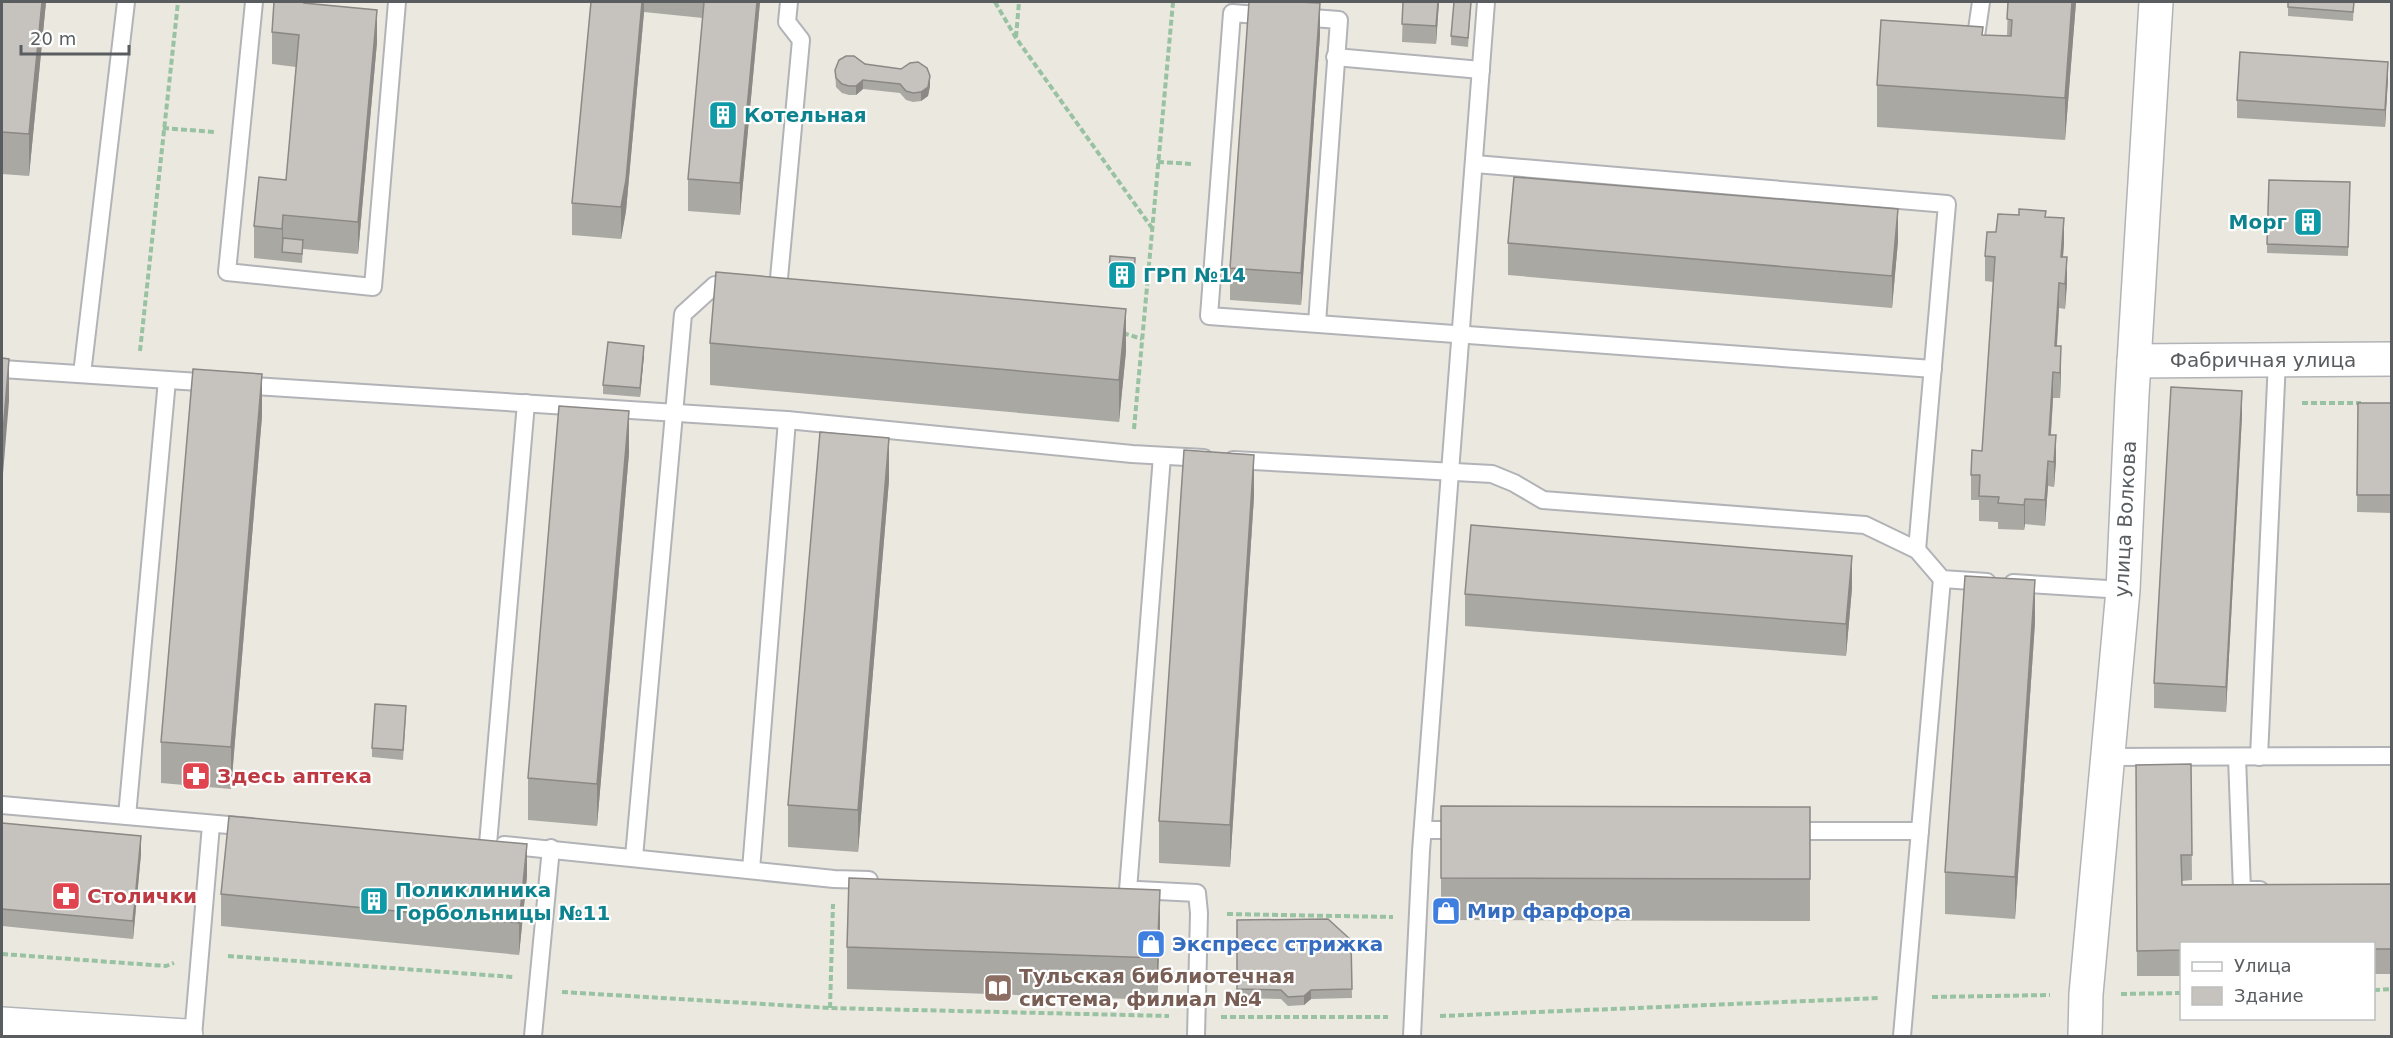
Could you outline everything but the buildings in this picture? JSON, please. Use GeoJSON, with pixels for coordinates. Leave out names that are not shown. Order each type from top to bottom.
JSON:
{"type":"FeatureCollection","features":[{"type":"Feature","properties":{"kind":"street","name":"улица Волкова"},"geometry":{"type":"LineString","coordinates":[[2085,1036],[2086,994],[2123,590],[2134,361],[2156,2]]}},
{"type":"Feature","properties":{"kind":"street","name":"Фабричная улица"},"geometry":{"type":"LineString","coordinates":[[2134,361],[2391,359]]}},
{"type":"Feature","properties":{"kind":"street"},"geometry":{"type":"LineString","coordinates":[[22,1029],[186,1036]]}},
{"type":"Feature","properties":{"kind":"lane"},"geometry":{"type":"LineString","coordinates":[[82,374],[126,2]]}},
{"type":"Feature","properties":{"kind":"lane"},"geometry":{"type":"LineString","coordinates":[[254,2],[227,272],[373,286],[397,2]]}},
{"type":"Feature","properties":{"kind":"lane"},"geometry":{"type":"LineString","coordinates":[[634,857],[683,314],[715,285],[784,289],[801,40],[787,22],[789,2]]}},
{"type":"Feature","properties":{"kind":"lane"},"geometry":{"type":"LineString","coordinates":[[1412,1036],[1423,830],[1486,2]]}},
{"type":"Feature","properties":{"kind":"lane"},"geometry":{"type":"LineString","coordinates":[[1976,43],[1981,2]]}},
{"type":"Feature","properties":{"kind":"lane"},"geometry":{"type":"LineString","coordinates":[[1317,323],[1339,20],[1232,13],[1209,316],[1933,369]]}},
{"type":"Feature","properties":{"kind":"lane"},"geometry":{"type":"LineString","coordinates":[[1335,57],[1481,70]]}},
{"type":"Feature","properties":{"kind":"lane"},"geometry":{"type":"LineString","coordinates":[[1475,164],[1947,204],[1917,550]]}},
{"type":"Feature","properties":{"kind":"lane"},"geometry":{"type":"LineString","coordinates":[[2259,756],[2277,360]]}},
{"type":"Feature","properties":{"kind":"lane"},"geometry":{"type":"LineString","coordinates":[[2,369],[787,420],[1132,454],[1491,474],[1514,483],[1543,500],[1865,525],[1917,550],[1942,579],[1902,1036]]}},
{"type":"Feature","properties":{"kind":"lane"},"geometry":{"type":"LineString","coordinates":[[127,816],[167,381]]}},
{"type":"Feature","properties":{"kind":"lane"},"geometry":{"type":"LineString","coordinates":[[526,403],[483,844],[551,848],[834,879],[881,880]]}},
{"type":"Feature","properties":{"kind":"lane"},"geometry":{"type":"LineString","coordinates":[[751,870],[787,420]]}},
{"type":"Feature","properties":{"kind":"lane"},"geometry":{"type":"LineString","coordinates":[[1162,456],[1122,890],[1197,893],[1199,913],[1196,1036]]}},
{"type":"Feature","properties":{"kind":"lane"},"geometry":{"type":"LineString","coordinates":[[1942,579],[2123,590]]}},
{"type":"Feature","properties":{"kind":"lane"},"geometry":{"type":"LineString","coordinates":[[2107,758],[2391,756]]}},
{"type":"Feature","properties":{"kind":"lane"},"geometry":{"type":"LineString","coordinates":[[2237,757],[2242,890],[2273,890]]}},
{"type":"Feature","properties":{"kind":"lane"},"geometry":{"type":"LineString","coordinates":[[2,804],[269,829]]}},
{"type":"Feature","properties":{"kind":"lane"},"geometry":{"type":"LineString","coordinates":[[193,1036],[211,825]]}},
{"type":"Feature","properties":{"kind":"lane"},"geometry":{"type":"LineString","coordinates":[[1423,830],[1482,830]]}},
{"type":"Feature","properties":{"kind":"lane"},"geometry":{"type":"LineString","coordinates":[[1778,831],[1920,831]]}},
{"type":"Feature","properties":{"kind":"lane"},"geometry":{"type":"LineString","coordinates":[[533,1036],[551,848]]}},
{"type":"Feature","properties":{"kind":"path"},"geometry":{"type":"LineString","coordinates":[[138,378],[178,2]]}},
{"type":"Feature","properties":{"kind":"path"},"geometry":{"type":"LineString","coordinates":[[995,2],[1016,38],[1152,229]]}},
{"type":"Feature","properties":{"kind":"path"},"geometry":{"type":"LineString","coordinates":[[1016,38],[1019,2]]}},
{"type":"Feature","properties":{"kind":"path"},"geometry":{"type":"LineString","coordinates":[[1132,454],[1173,2]]}},
{"type":"Feature","properties":{"kind":"path"},"geometry":{"type":"LineString","coordinates":[[164,128],[241,135]]}},
{"type":"Feature","properties":{"kind":"path"},"geometry":{"type":"LineString","coordinates":[[1120,332],[1142,339]]}},
{"type":"Feature","properties":{"kind":"path"},"geometry":{"type":"LineString","coordinates":[[830,1008],[834,879]]}},
{"type":"Feature","properties":{"kind":"path"},"geometry":{"type":"LineString","coordinates":[[1199,913],[1418,917]]}},
{"type":"Feature","properties":{"kind":"path"},"geometry":{"type":"LineString","coordinates":[[2,954],[166,966],[199,953],[538,979],[564,993],[830,1008],[1196,1017],[1413,1017],[1906,997],[2180,993]]}},
{"type":"Feature","properties":{"kind":"path"},"geometry":{"type":"LineString","coordinates":[[2375,990],[2391,989]]}},
{"type":"Feature","properties":{"kind":"place","name":"Котельная"},"geometry":{"type":"Point","coordinates":[723,115]}},
{"type":"Feature","properties":{"kind":"place","name":"Морг"},"geometry":{"type":"Point","coordinates":[2308,222]}},
{"type":"Feature","properties":{"kind":"place","name":"ГРП №14"},"geometry":{"type":"Point","coordinates":[1122,275]}},
{"type":"Feature","properties":{"kind":"place","name":"Здесь аптека"},"geometry":{"type":"Point","coordinates":[196,776]}},
{"type":"Feature","properties":{"kind":"place","name":"Столички"},"geometry":{"type":"Point","coordinates":[66,896]}},
{"type":"Feature","properties":{"kind":"place","name":"Поликлиника Горбольницы №11"},"geometry":{"type":"Point","coordinates":[374,901]}},
{"type":"Feature","properties":{"kind":"place","name":"Мир фарфора"},"geometry":{"type":"Point","coordinates":[1446,911]}},
{"type":"Feature","properties":{"kind":"place","name":"Экспресс стрижка"},"geometry":{"type":"Point","coordinates":[1151,944]}},
{"type":"Feature","properties":{"kind":"place","name":"Тульская библиотечная система, филиал №4"},"geometry":{"type":"Point","coordinates":[998,988]}}]}
